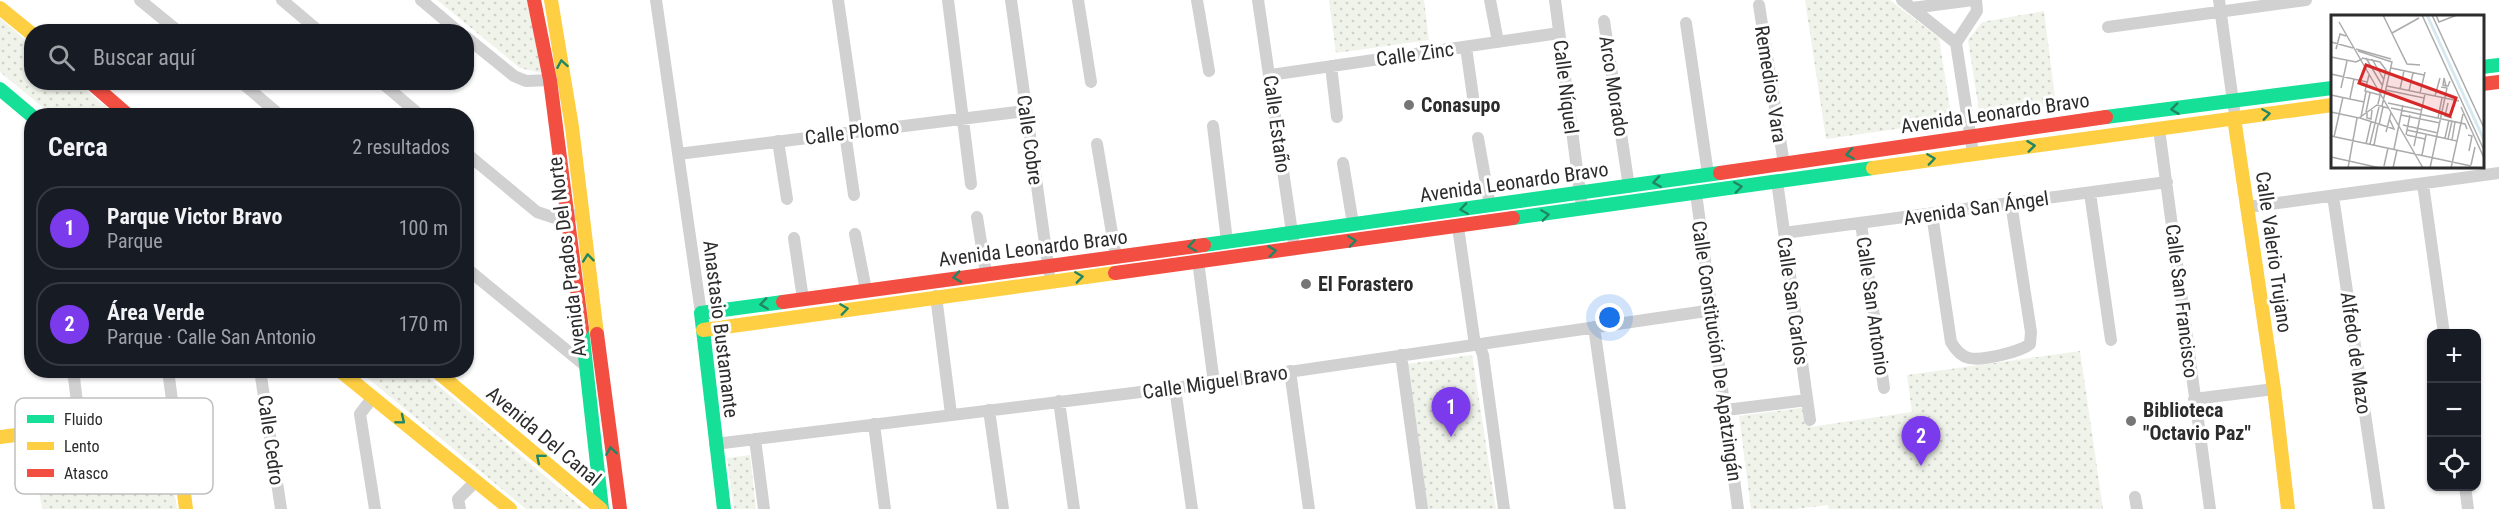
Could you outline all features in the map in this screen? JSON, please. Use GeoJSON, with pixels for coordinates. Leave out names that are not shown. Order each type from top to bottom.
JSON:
{"type":"FeatureCollection","features":[{"type":"Feature","properties":{"kind":"street"},"geometry":{"type":"LineString","coordinates":[[140,0],[168,24]]}},
{"type":"Feature","properties":{"kind":"street"},"geometry":{"type":"LineString","coordinates":[[282,0],[310,24]]}},
{"type":"Feature","properties":{"kind":"street"},"geometry":{"type":"LineString","coordinates":[[421,0],[450,24]]}},
{"type":"Feature","properties":{"kind":"street"},"geometry":{"type":"LineString","coordinates":[[534,0],[550,80],[587,367],[601,509]]}},
{"type":"Feature","properties":{"kind":"street","name":"Avenida Prados Del Norte"},"geometry":{"type":"LineString","coordinates":[[550,0],[564,76],[583,212],[605,417],[620,509]]}},
{"type":"Feature","properties":{"kind":"street","name":"Anastasio Bustamante"},"geometry":{"type":"LineString","coordinates":[[656,0],[701,313],[724,509]]}},
{"type":"Feature","properties":{"kind":"street"},"geometry":{"type":"LineString","coordinates":[[838,0],[851,132],[854,195]]}},
{"type":"Feature","properties":{"kind":"street"},"geometry":{"type":"LineString","coordinates":[[948,0],[971,184]]}},
{"type":"Feature","properties":{"kind":"street","name":"Calle Cobre"},"geometry":{"type":"LineString","coordinates":[[1011,0],[1050,280]]}},
{"type":"Feature","properties":{"kind":"street"},"geometry":{"type":"LineString","coordinates":[[1078,0],[1091,82]]}},
{"type":"Feature","properties":{"kind":"street"},"geometry":{"type":"LineString","coordinates":[[1197,0],[1209,71]]}},
{"type":"Feature","properties":{"kind":"street","name":"Calle Estaño"},"geometry":{"type":"LineString","coordinates":[[1258,0],[1294,249]]}},
{"type":"Feature","properties":{"kind":"street"},"geometry":{"type":"LineString","coordinates":[[1490,0],[1498,42]]}},
{"type":"Feature","properties":{"kind":"street","name":"Calle Níquel"},"geometry":{"type":"LineString","coordinates":[[1554,0],[1582,210]]}},
{"type":"Feature","properties":{"kind":"street"},"geometry":{"type":"LineString","coordinates":[[1907,4],[1974,0],[1977,11],[1956,43],[1973,153]]}},
{"type":"Feature","properties":{"kind":"street"},"geometry":{"type":"LineString","coordinates":[[2108,27],[2220,6],[2306,0]]}},
{"type":"Feature","properties":{"kind":"street","name":"Remedios Vara"},"geometry":{"type":"LineString","coordinates":[[1759,4],[1784,164]]}},
{"type":"Feature","properties":{"kind":"street"},"geometry":{"type":"LineString","coordinates":[[1907,4],[1956,43]]}},
{"type":"Feature","properties":{"kind":"street","name":"Calle Valerio Trujano"},"geometry":{"type":"LineString","coordinates":[[2220,6],[2274,389],[2288,509]]}},
{"type":"Feature","properties":{"kind":"street"},"geometry":{"type":"LineString","coordinates":[[0,8],[24,28]]}},
{"type":"Feature","properties":{"kind":"street","name":"Arco Morado"},"geometry":{"type":"LineString","coordinates":[[1604,21],[1629,187]]}},
{"type":"Feature","properties":{"kind":"street"},"geometry":{"type":"LineString","coordinates":[[1686,23],[1708,174]]}},
{"type":"Feature","properties":{"kind":"street","name":"Calle Zinc"},"geometry":{"type":"LineString","coordinates":[[1270,75],[1559,33]]}},
{"type":"Feature","properties":{"kind":"street"},"geometry":{"type":"LineString","coordinates":[[474,44],[514,76],[526,81],[550,80]]}},
{"type":"Feature","properties":{"kind":"street"},"geometry":{"type":"LineString","coordinates":[[1466,46],[1473,97]]}},
{"type":"Feature","properties":{"kind":"street"},"geometry":{"type":"LineString","coordinates":[[2484,67],[2499,65]]}},
{"type":"Feature","properties":{"kind":"street"},"geometry":{"type":"LineString","coordinates":[[1330,66],[1337,117]]}},
{"type":"Feature","properties":{"kind":"street"},"geometry":{"type":"LineString","coordinates":[[2484,84],[2499,82]]}},
{"type":"Feature","properties":{"kind":"street","name":"Avenida Leonardo Bravo"},"geometry":{"type":"LineString","coordinates":[[701,313],[1580,194],[1970,135],[2331,88]]}},
{"type":"Feature","properties":{"kind":"street"},"geometry":{"type":"LineString","coordinates":[[0,89],[24,109]]}},
{"type":"Feature","properties":{"kind":"street"},"geometry":{"type":"LineString","coordinates":[[99,90],[120,108]]}},
{"type":"Feature","properties":{"kind":"street"},"geometry":{"type":"LineString","coordinates":[[250,90],[272,108]]}},
{"type":"Feature","properties":{"kind":"street"},"geometry":{"type":"LineString","coordinates":[[390,90],[412,108]]}},
{"type":"Feature","properties":{"kind":"street","name":"Avenida Leonardo Bravo"},"geometry":{"type":"LineString","coordinates":[[703,330],[1050,280],[1582,210],[1973,153],[2331,105]]}},
{"type":"Feature","properties":{"kind":"street","name":"Calle Plomo"},"geometry":{"type":"LineString","coordinates":[[678,154],[1025,111]]}},
{"type":"Feature","properties":{"kind":"street"},"geometry":{"type":"LineString","coordinates":[[1213,126],[1227,241]]}},
{"type":"Feature","properties":{"kind":"street","name":"Calle San Francisco"},"geometry":{"type":"LineString","coordinates":[[2159,129],[2210,509]]}},
{"type":"Feature","properties":{"kind":"street"},"geometry":{"type":"LineString","coordinates":[[1478,138],[1490,206]]}},
{"type":"Feature","properties":{"kind":"street"},"geometry":{"type":"LineString","coordinates":[[778,141],[787,199]]}},
{"type":"Feature","properties":{"kind":"street"},"geometry":{"type":"LineString","coordinates":[[1097,144],[1116,257]]}},
{"type":"Feature","properties":{"kind":"street"},"geometry":{"type":"LineString","coordinates":[[474,160],[546,217],[566,217],[583,212]]}},
{"type":"Feature","properties":{"kind":"street"},"geometry":{"type":"LineString","coordinates":[[1342,163],[1353,224]]}},
{"type":"Feature","properties":{"kind":"street"},"geometry":{"type":"LineString","coordinates":[[2248,207],[2499,174]]}},
{"type":"Feature","properties":{"kind":"street","name":"Calle San Carlos"},"geometry":{"type":"LineString","coordinates":[[1777,182],[1810,420]]}},
{"type":"Feature","properties":{"kind":"street","name":"Avenida San Ángel"},"geometry":{"type":"LineString","coordinates":[[1784,233],[2167,182]]}},
{"type":"Feature","properties":{"kind":"street"},"geometry":{"type":"LineString","coordinates":[[2423,184],[2443,329]]}},
{"type":"Feature","properties":{"kind":"street","name":"Calle Constitución De Apatzingán"},"geometry":{"type":"LineString","coordinates":[[1696,193],[1738,509]]}},
{"type":"Feature","properties":{"kind":"street"},"geometry":{"type":"LineString","coordinates":[[2091,193],[2111,340]]}},
{"type":"Feature","properties":{"kind":"street","name":"Alfedo de Mazo"},"geometry":{"type":"LineString","coordinates":[[2333,196],[2379,509]]}},
{"type":"Feature","properties":{"kind":"street"},"geometry":{"type":"LineString","coordinates":[[1932,214],[1951,342],[1956,351],[1969,358],[2021,351],[2030,344],[2031,332],[2011,203]]}},
{"type":"Feature","properties":{"kind":"street"},"geometry":{"type":"LineString","coordinates":[[977,217],[986,273]]}},
{"type":"Feature","properties":{"kind":"street","name":"Calle San Antonio"},"geometry":{"type":"LineString","coordinates":[[1861,223],[1884,388]]}},
{"type":"Feature","properties":{"kind":"street"},"geometry":{"type":"LineString","coordinates":[[1458,226],[1477,344],[1483,355],[1504,509]]}},
{"type":"Feature","properties":{"kind":"street"},"geometry":{"type":"LineString","coordinates":[[855,234],[866,290]]}},
{"type":"Feature","properties":{"kind":"street"},"geometry":{"type":"LineString","coordinates":[[794,238],[803,299]]}},
{"type":"Feature","properties":{"kind":"street"},"geometry":{"type":"LineString","coordinates":[[1198,261],[1214,383]]}},
{"type":"Feature","properties":{"kind":"street"},"geometry":{"type":"LineString","coordinates":[[474,275],[587,367]]}},
{"type":"Feature","properties":{"kind":"street"},"geometry":{"type":"LineString","coordinates":[[936,296],[951,414]]}},
{"type":"Feature","properties":{"kind":"street","name":"Calle Miguel Bravo"},"geometry":{"type":"LineString","coordinates":[[715,444],[1214,383],[1713,310]]}},
{"type":"Feature","properties":{"kind":"street"},"geometry":{"type":"LineString","coordinates":[[1594,327],[1620,509]]}},
{"type":"Feature","properties":{"kind":"street"},"geometry":{"type":"LineString","coordinates":[[1401,356],[1422,509]]}},
{"type":"Feature","properties":{"kind":"street"},"geometry":{"type":"LineString","coordinates":[[1290,372],[1310,509]]}},
{"type":"Feature","properties":{"kind":"street"},"geometry":{"type":"LineString","coordinates":[[74,378],[77,398]]}},
{"type":"Feature","properties":{"kind":"street"},"geometry":{"type":"LineString","coordinates":[[169,378],[172,398]]}},
{"type":"Feature","properties":{"kind":"street","name":"Calle Cedro"},"geometry":{"type":"LineString","coordinates":[[261,378],[281,509]]}},
{"type":"Feature","properties":{"kind":"street"},"geometry":{"type":"LineString","coordinates":[[349,378],[510,509]]}},
{"type":"Feature","properties":{"kind":"street","name":"Avenida Del Canal"},"geometry":{"type":"LineString","coordinates":[[445,378],[601,509]]}},
{"type":"Feature","properties":{"kind":"street"},"geometry":{"type":"LineString","coordinates":[[1175,388],[1192,509]]}},
{"type":"Feature","properties":{"kind":"street"},"geometry":{"type":"LineString","coordinates":[[2194,399],[2274,389]]}},
{"type":"Feature","properties":{"kind":"street"},"geometry":{"type":"LineString","coordinates":[[373,398],[360,414],[375,509]]}},
{"type":"Feature","properties":{"kind":"street"},"geometry":{"type":"LineString","coordinates":[[1726,410],[1807,400]]}},
{"type":"Feature","properties":{"kind":"street"},"geometry":{"type":"LineString","coordinates":[[1059,401],[1074,509]]}},
{"type":"Feature","properties":{"kind":"street"},"geometry":{"type":"LineString","coordinates":[[989,410],[1003,509]]}},
{"type":"Feature","properties":{"kind":"street"},"geometry":{"type":"LineString","coordinates":[[874,424],[885,509]]}},
{"type":"Feature","properties":{"kind":"street"},"geometry":{"type":"LineString","coordinates":[[0,437],[15,435]]}},
{"type":"Feature","properties":{"kind":"street"},"geometry":{"type":"LineString","coordinates":[[755,439],[764,509]]}},
{"type":"Feature","properties":{"kind":"street"},"geometry":{"type":"LineString","coordinates":[[460,509],[458,499],[476,481]]}},
{"type":"Feature","properties":{"kind":"street"},"geometry":{"type":"LineString","coordinates":[[2466,491],[2468,509]]}},
{"type":"Feature","properties":{"kind":"street"},"geometry":{"type":"LineString","coordinates":[[184,494],[186,509]]}},
{"type":"Feature","properties":{"kind":"shaded area"},"geometry":{"type":"Polygon","coordinates":[[[437,0],[533,0],[541,73],[520,68],[474,30],[474,24],[466,24],[437,0]]]}},
{"type":"Feature","properties":{"kind":"shaded area"},"geometry":{"type":"Polygon","coordinates":[[[1329,0],[1424,0],[1429,40],[1336,53],[1329,0]]]}},
{"type":"Feature","properties":{"kind":"shaded area"},"geometry":{"type":"Polygon","coordinates":[[[1805,0],[1890,0],[1939,38],[1952,121],[1826,139],[1805,0]]]}},
{"type":"Feature","properties":{"kind":"shaded area"},"geometry":{"type":"Polygon","coordinates":[[[2044,11],[2056,105],[1980,117],[1968,40],[1982,22],[2044,11]]]}},
{"type":"Feature","properties":{"kind":"shaded area"},"geometry":{"type":"Polygon","coordinates":[[[0,18],[24,39],[24,90],[86,90],[107,108],[44,108],[0,72],[0,18]]]}},
{"type":"Feature","properties":{"kind":"shaded area"},"geometry":{"type":"Polygon","coordinates":[[[2080,351],[2103,509],[1829,509],[1828,505],[1795,509],[1751,509],[1739,416],[1808,407],[1810,427],[1912,412],[1907,375],[2080,351]]]}},
{"type":"Feature","properties":{"kind":"shaded area"},"geometry":{"type":"Polygon","coordinates":[[[1472,355],[1496,509],[1426,509],[1407,364],[1472,355]]]}},
{"type":"Feature","properties":{"kind":"shaded area"},"geometry":{"type":"Polygon","coordinates":[[[367,378],[429,378],[584,509],[526,509],[367,378]]]}},
{"type":"Feature","properties":{"kind":"shaded area"},"geometry":{"type":"Polygon","coordinates":[[[750,455],[756,509],[734,509],[727,458],[750,455]]]}},
{"type":"Feature","properties":{"kind":"shaded area"},"geometry":{"type":"Polygon","coordinates":[[[40,494],[175,494],[177,509],[42,509],[40,494]]]}},
{"type":"Feature","properties":{"kind":"traffic: fast"},"geometry":{"type":"LineString","coordinates":[[2484,67],[2499,65]]}},
{"type":"Feature","properties":{"kind":"traffic: fast"},"geometry":{"type":"LineString","coordinates":[[2106,117],[2331,88]]}},
{"type":"Feature","properties":{"kind":"traffic: fast"},"geometry":{"type":"LineString","coordinates":[[0,89],[24,109]]}},
{"type":"Feature","properties":{"kind":"traffic: fast"},"geometry":{"type":"LineString","coordinates":[[1513,218],[1873,168]]}},
{"type":"Feature","properties":{"kind":"traffic: fast"},"geometry":{"type":"LineString","coordinates":[[1204,245],[1720,173]]}},
{"type":"Feature","properties":{"kind":"traffic: fast"},"geometry":{"type":"LineString","coordinates":[[724,509],[701,313],[783,302]]}},
{"type":"Feature","properties":{"kind":"traffic: fast"},"geometry":{"type":"LineString","coordinates":[[582,329],[602,509]]}},
{"type":"Feature","properties":{"kind":"traffic: slow"},"geometry":{"type":"LineString","coordinates":[[551,0],[572,127],[597,334]]}},
{"type":"Feature","properties":{"kind":"traffic: slow"},"geometry":{"type":"LineString","coordinates":[[0,8],[24,28]]}},
{"type":"Feature","properties":{"kind":"traffic: slow"},"geometry":{"type":"LineString","coordinates":[[1873,168],[2331,105]]}},
{"type":"Feature","properties":{"kind":"traffic: slow"},"geometry":{"type":"LineString","coordinates":[[2234,118],[2274,389],[2288,509]]}},
{"type":"Feature","properties":{"kind":"traffic: slow"},"geometry":{"type":"LineString","coordinates":[[703,330],[1115,273]]}},
{"type":"Feature","properties":{"kind":"traffic: slow"},"geometry":{"type":"LineString","coordinates":[[349,378],[510,509]]}},
{"type":"Feature","properties":{"kind":"traffic: slow"},"geometry":{"type":"LineString","coordinates":[[445,378],[601,509]]}},
{"type":"Feature","properties":{"kind":"traffic: slow"},"geometry":{"type":"LineString","coordinates":[[0,437],[15,435]]}},
{"type":"Feature","properties":{"kind":"traffic: slow"},"geometry":{"type":"LineString","coordinates":[[184,494],[186,509]]}},
{"type":"Feature","properties":{"kind":"traffic: jam"},"geometry":{"type":"LineString","coordinates":[[534,0],[550,80],[582,329]]}},
{"type":"Feature","properties":{"kind":"traffic: jam"},"geometry":{"type":"LineString","coordinates":[[2484,84],[2499,82]]}},
{"type":"Feature","properties":{"kind":"traffic: jam"},"geometry":{"type":"LineString","coordinates":[[99,90],[120,108]]}},
{"type":"Feature","properties":{"kind":"traffic: jam"},"geometry":{"type":"LineString","coordinates":[[1720,173],[2106,117]]}},
{"type":"Feature","properties":{"kind":"traffic: jam"},"geometry":{"type":"LineString","coordinates":[[1115,273],[1513,218]]}},
{"type":"Feature","properties":{"kind":"traffic: jam"},"geometry":{"type":"LineString","coordinates":[[783,302],[1204,245]]}},
{"type":"Feature","properties":{"kind":"traffic: jam"},"geometry":{"type":"LineString","coordinates":[[597,334],[620,509]]}},
{"type":"Feature","properties":{"kind":"place","name":"Conasupo"},"geometry":{"type":"Point","coordinates":[1409,105]}},
{"type":"Feature","properties":{"kind":"place","name":"El Forastero"},"geometry":{"type":"Point","coordinates":[1306,284]}},
{"type":"Feature","properties":{"kind":"place","name":"Biblioteca \"Octavio Paz\""},"geometry":{"type":"Point","coordinates":[2131,421]}},
{"type":"Feature","properties":{"kind":"place","name":"Parque Victor Bravo"},"geometry":{"type":"Point","coordinates":[1451,437]}},
{"type":"Feature","properties":{"kind":"place","name":"Área Verde"},"geometry":{"type":"Point","coordinates":[1921,466]}}]}
